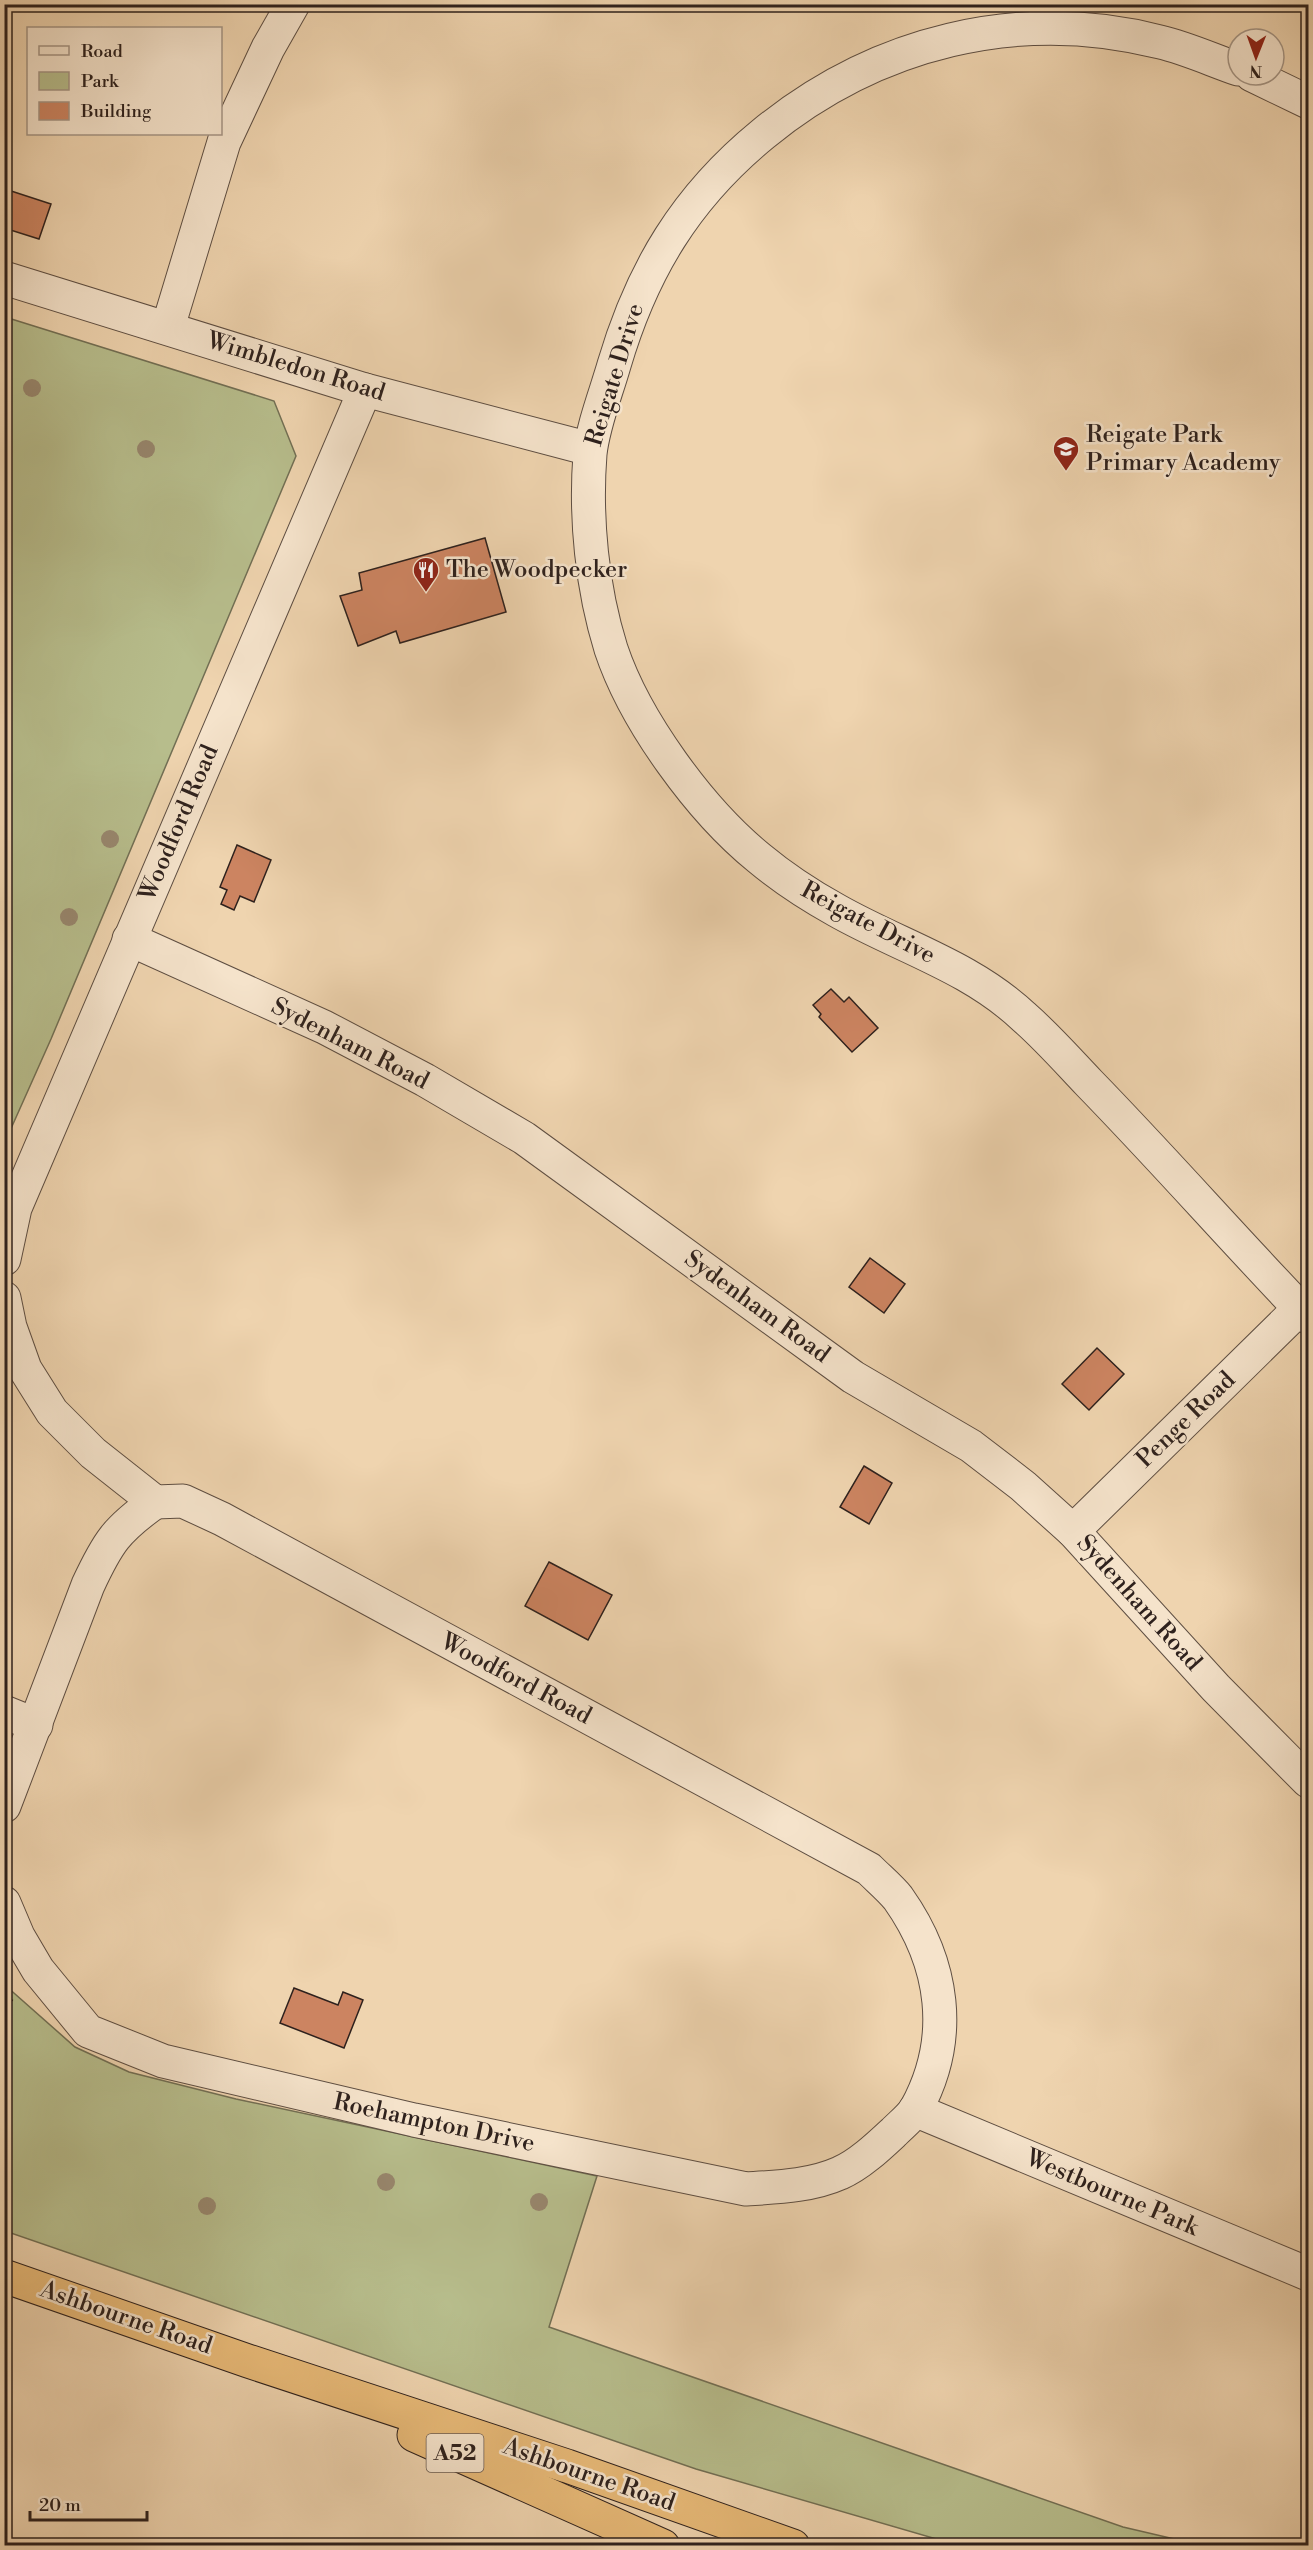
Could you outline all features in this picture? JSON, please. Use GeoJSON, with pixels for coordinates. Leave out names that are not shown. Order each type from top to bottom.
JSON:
{"type":"FeatureCollection","features":[{"type":"Feature","properties":{"kind":"highway","name":"Ashbourne Road"},"geometry":{"type":"LineString","coordinates":[[4,2276],[248,2361],[567,2466],[793,2546]]}},
{"type":"Feature","properties":{"kind":"highway","name":"Ashbourne Road"},"geometry":{"type":"LineString","coordinates":[[248,2361],[663,2546]]}},
{"type":"Feature","properties":{"kind":"street"},"geometry":{"type":"LineString","coordinates":[[168,327],[224,142],[268,48],[293,4]]}},
{"type":"Feature","properties":{"kind":"street","name":"Reigate Drive"},"geometry":{"type":"LineString","coordinates":[[1226,65],[1161,42],[1079,28],[1050,17],[900,53],[820,92],[761,135],[705,190],[664,242],[628,319],[590,449],[589,517],[596,585],[612,651],[637,704],[685,781],[755,855],[794,884],[839,912],[982,983],[1023,1016],[1137,1132],[1304,1313]]}},
{"type":"Feature","properties":{"kind":"street"},"geometry":{"type":"LineString","coordinates":[[1277,87],[1308,102]]}},
{"type":"Feature","properties":{"kind":"street","name":"Wimbledon Road"},"geometry":{"type":"LineString","coordinates":[[4,278],[365,390],[590,449]]}},
{"type":"Feature","properties":{"kind":"street","name":"Woodford Road"},"geometry":{"type":"LineString","coordinates":[[4,1259],[15,1208],[365,390]]}},
{"type":"Feature","properties":{"kind":"street","name":"Sydenham Road"},"geometry":{"type":"LineString","coordinates":[[129,939],[324,1027],[425,1080],[524,1138],[853,1377],[970,1446],[1023,1486],[1073,1531],[1216,1688],[1308,1781]]}},
{"type":"Feature","properties":{"kind":"street"},"geometry":{"type":"LineString","coordinates":[[4,1298],[10,1327],[25,1369],[52,1412],[93,1453],[156,1502],[123,1525],[103,1552],[4,1806]]}},
{"type":"Feature","properties":{"kind":"street","name":"Penge Road"},"geometry":{"type":"LineString","coordinates":[[1073,1531],[1304,1313]]}},
{"type":"Feature","properties":{"kind":"street","name":"Woodford Road"},"geometry":{"type":"LineString","coordinates":[[156,1502],[183,1501],[222,1519],[869,1869],[897,1897],[918,1931],[933,1967],[941,2006],[940,2031],[934,2062],[915,2110]]}},
{"type":"Feature","properties":{"kind":"street"},"geometry":{"type":"LineString","coordinates":[[4,1712],[36,1725]]}},
{"type":"Feature","properties":{"kind":"street","name":"Roehampton Drive"},"geometry":{"type":"LineString","coordinates":[[4,1903],[18,1936],[38,1970],[88,2031],[164,2061],[414,2120],[746,2188],[794,2186],[841,2173],[880,2145],[915,2110]]}},
{"type":"Feature","properties":{"kind":"street","name":"Westbourne Park"},"geometry":{"type":"LineString","coordinates":[[915,2110],[1308,2274]]}},
{"type":"Feature","properties":{"kind":"green space"},"geometry":{"type":"Polygon","coordinates":[[[5,317],[274,401],[296,456],[51,1039],[5,1142],[5,317]]]}},
{"type":"Feature","properties":{"kind":"green space"},"geometry":{"type":"Polygon","coordinates":[[[6,1986],[75,2047],[129,2072],[236,2099],[597,2176],[549,2327],[1123,2527],[1200,2545],[957,2545],[696,2469],[5,2231],[6,1986]]]}},
{"type":"Feature","properties":{"kind":"building"},"geometry":{"type":"Polygon","coordinates":[[[5,189],[51,204],[39,239],[4,228],[5,189]]]}},
{"type":"Feature","properties":{"kind":"building","name":"The Woodpecker"},"geometry":{"type":"Polygon","coordinates":[[[485,538],[506,612],[400,643],[396,631],[358,646],[340,596],[362,590],[359,573],[485,538]]]}},
{"type":"Feature","properties":{"kind":"building"},"geometry":{"type":"Polygon","coordinates":[[[237,845],[271,860],[254,902],[240,896],[234,910],[221,904],[227,890],[220,887],[237,845]]]}},
{"type":"Feature","properties":{"kind":"building"},"geometry":{"type":"Polygon","coordinates":[[[831,989],[844,1002],[849,997],[878,1028],[852,1052],[819,1017],[821,1014],[813,1005],[831,989]]]}},
{"type":"Feature","properties":{"kind":"building"},"geometry":{"type":"Polygon","coordinates":[[[870,1258],[905,1284],[884,1313],[849,1287],[870,1258]]]}},
{"type":"Feature","properties":{"kind":"building"},"geometry":{"type":"Polygon","coordinates":[[[1097,1348],[1124,1374],[1089,1410],[1062,1384],[1097,1348]]]}},
{"type":"Feature","properties":{"kind":"building"},"geometry":{"type":"Polygon","coordinates":[[[864,1466],[892,1483],[869,1524],[840,1507],[864,1466]]]}},
{"type":"Feature","properties":{"kind":"building"},"geometry":{"type":"Polygon","coordinates":[[[549,1562],[612,1595],[588,1640],[525,1606],[549,1562]]]}},
{"type":"Feature","properties":{"kind":"building"},"geometry":{"type":"Polygon","coordinates":[[[294,1988],[338,2005],[343,1992],[363,2000],[344,2048],[280,2023],[294,1988]]]}},
{"type":"Feature","properties":{"kind":"place","name":"Reigate Park Primary Academy"},"geometry":{"type":"Point","coordinates":[1066,472]}},
{"type":"Feature","properties":{"kind":"place","name":"The Woodpecker"},"geometry":{"type":"Point","coordinates":[426,593]}}]}
